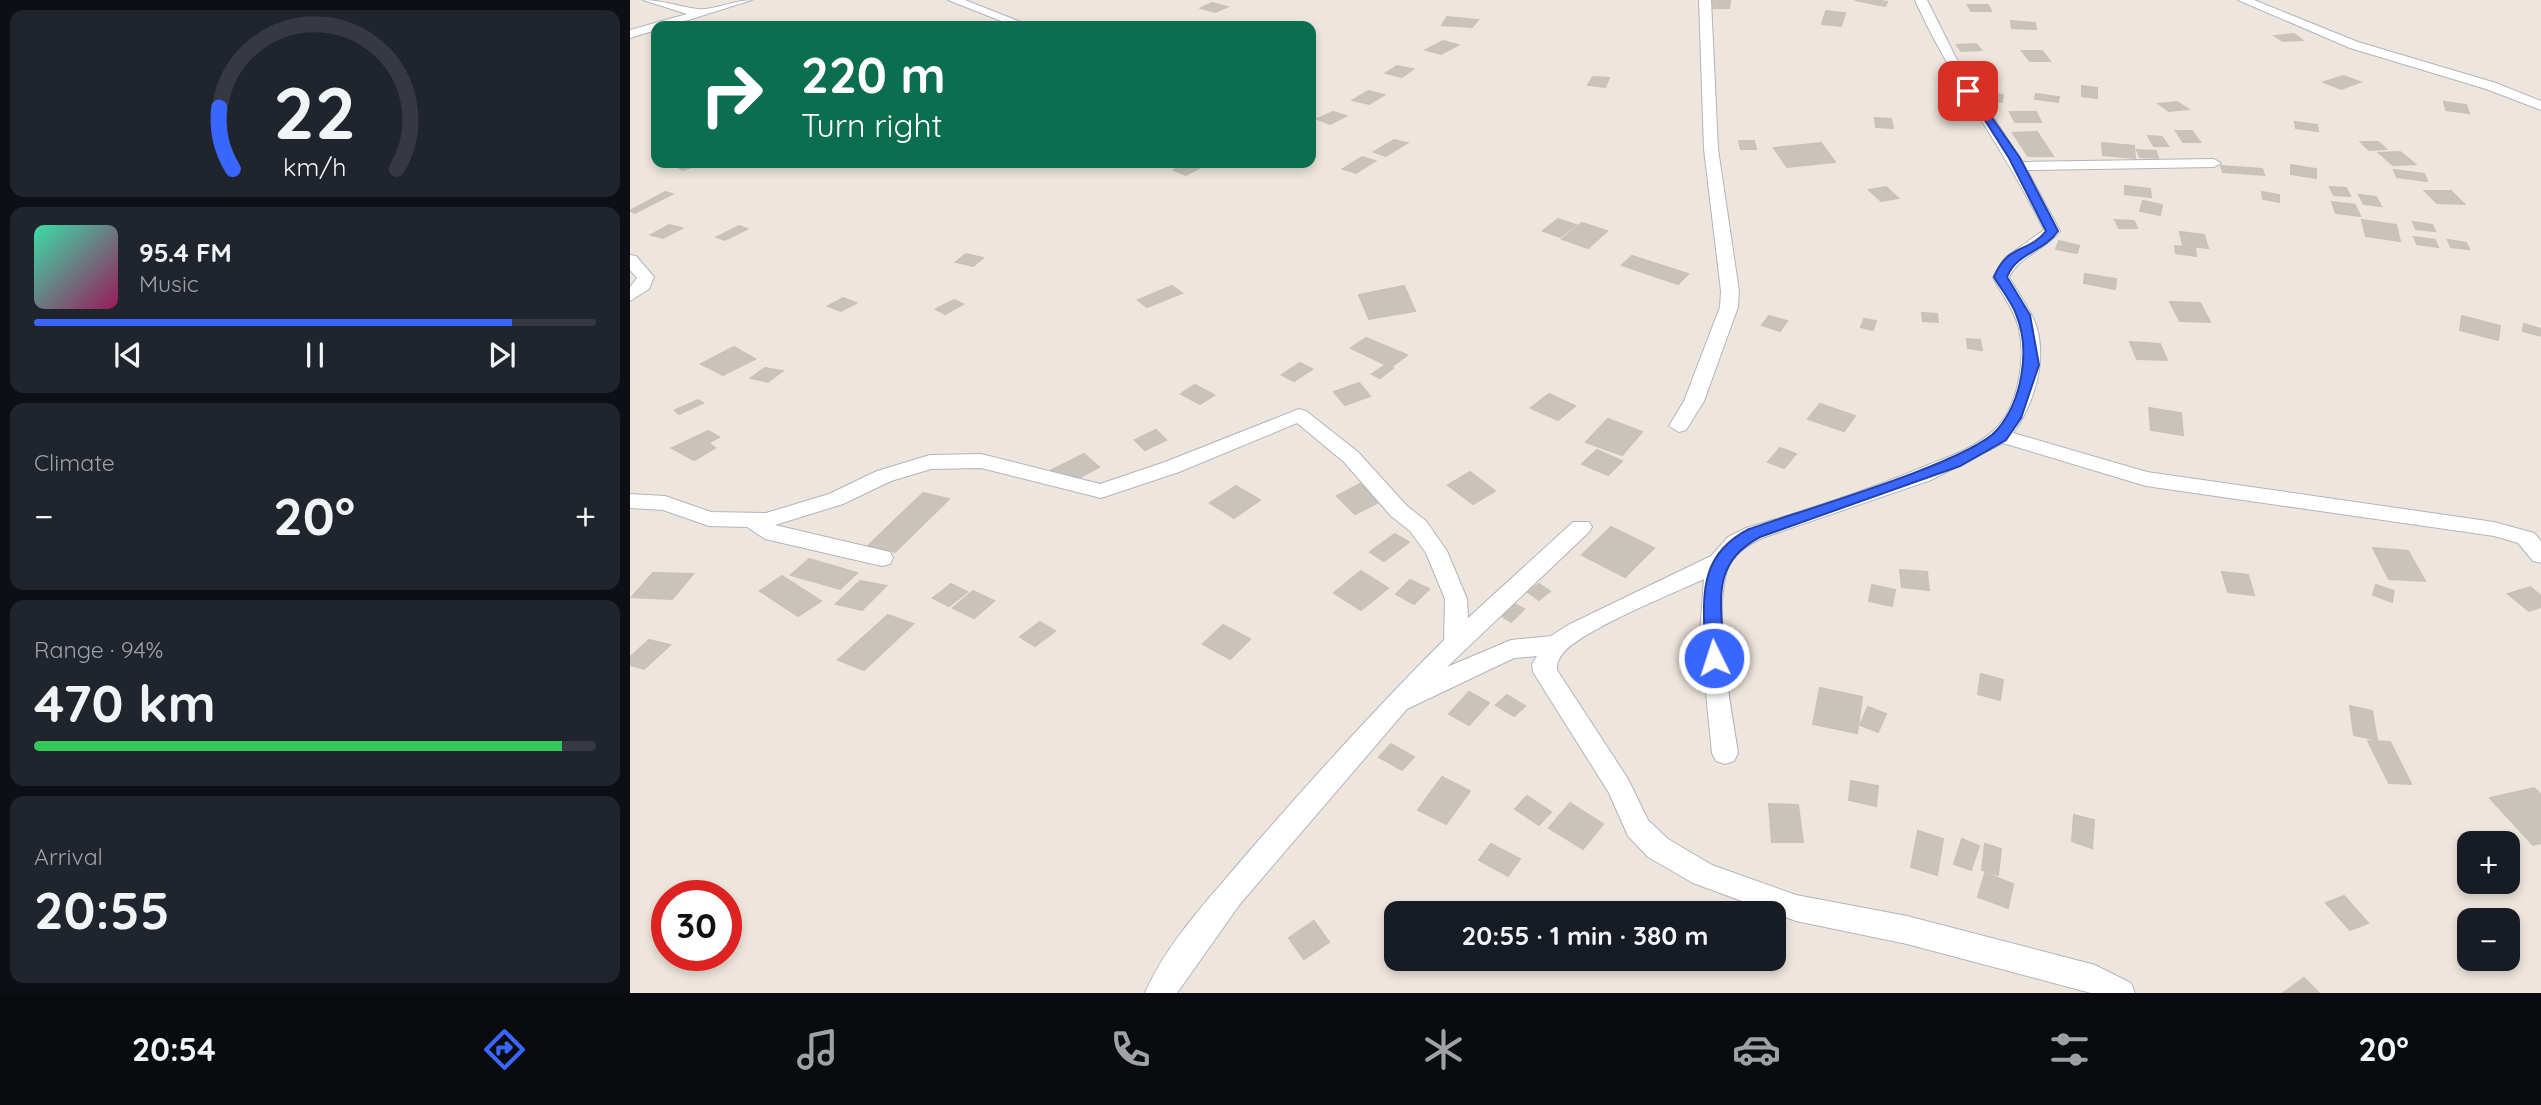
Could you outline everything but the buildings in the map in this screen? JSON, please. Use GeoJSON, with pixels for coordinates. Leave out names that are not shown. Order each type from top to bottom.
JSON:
{"type":"FeatureCollection","features":[{"type":"Feature","properties":{"kind":"street"},"geometry":{"type":"LineString","coordinates":[[649,0],[699,13]]}},
{"type":"Feature","properties":{"kind":"street"},"geometry":{"type":"LineString","coordinates":[[673,21],[746,0]]}},
{"type":"Feature","properties":{"kind":"street"},"geometry":{"type":"LineString","coordinates":[[954,0],[1011,21]]}},
{"type":"Feature","properties":{"kind":"street"},"geometry":{"type":"LineString","coordinates":[[1679,425],[1693,401],[1728,307],[1730,291],[1711,149],[1705,0]]}},
{"type":"Feature","properties":{"kind":"street"},"geometry":{"type":"LineString","coordinates":[[1921,0],[1934,32],[1968,91],[2019,166],[2052,231],[2045,241],[2023,250],[2006,263],[2001,277],[2024,315],[2032,365],[2014,418],[2000,436],[1954,463],[1754,533],[1736,542],[1719,562],[1576,631],[1546,656],[1545,672],[1619,787],[1638,828],[1658,848],[1703,874],[1796,908],[1907,930],[2095,979],[2120,993]]}},
{"type":"Feature","properties":{"kind":"street"},"geometry":{"type":"LineString","coordinates":[[2244,0],[2354,45],[2491,86],[2541,106]]}},
{"type":"Feature","properties":{"kind":"street"},"geometry":{"type":"LineString","coordinates":[[630,34],[651,28]]}},
{"type":"Feature","properties":{"kind":"street"},"geometry":{"type":"LineString","coordinates":[[2019,166],[2214,163]]}},
{"type":"Feature","properties":{"kind":"street"},"geometry":{"type":"LineString","coordinates":[[630,260],[646,277],[643,285],[630,296]]}},
{"type":"Feature","properties":{"kind":"street"},"geometry":{"type":"LineString","coordinates":[[630,501],[665,503],[709,519],[766,520],[835,499],[884,476],[930,462],[981,461],[1101,491],[1172,467],[1299,415],[1351,457],[1399,511],[1418,526],[1436,551],[1456,599],[1456,641]]}},
{"type":"Feature","properties":{"kind":"street"},"geometry":{"type":"LineString","coordinates":[[2000,436],[2146,479],[2494,529],[2526,538],[2541,555]]}},
{"type":"Feature","properties":{"kind":"street"},"geometry":{"type":"LineString","coordinates":[[752,520],[773,534],[882,558]]}},
{"type":"Feature","properties":{"kind":"street"},"geometry":{"type":"LineString","coordinates":[[1160,993],[1204,927],[1319,789],[1456,641],[1581,527]]}},
{"type":"Feature","properties":{"kind":"street"},"geometry":{"type":"LineString","coordinates":[[1719,562],[1714,583],[1712,635],[1725,753]]}},
{"type":"Feature","properties":{"kind":"street"},"geometry":{"type":"LineString","coordinates":[[1392,710],[1461,671],[1511,649],[1556,645]]}},
{"type":"Feature","properties":{"kind":"route"},"geometry":{"type":"LineString","coordinates":[[1714,658],[1714,583],[1719,562],[1730,553],[1736,542],[1754,533],[1789,523],[1954,463],[2000,436],[2014,418],[2032,365],[2029,332],[2024,315],[2001,277],[2006,263],[2023,250],[2045,241],[2052,231],[2015,158],[1968,91]]}}]}
